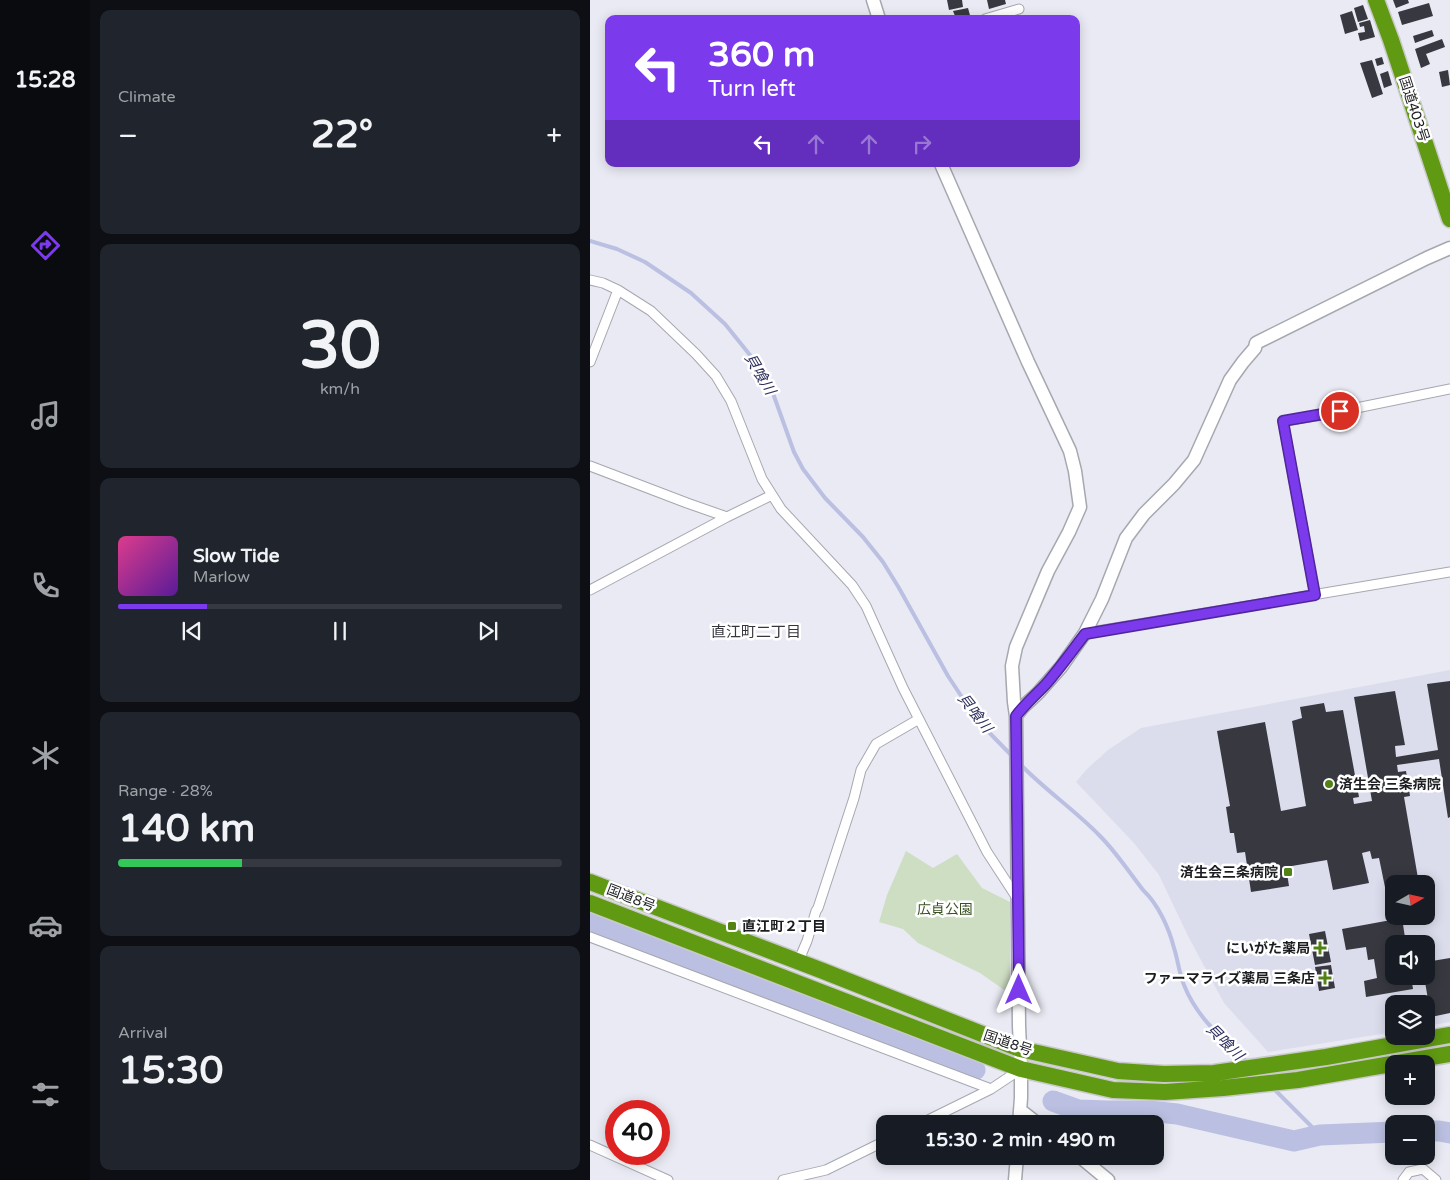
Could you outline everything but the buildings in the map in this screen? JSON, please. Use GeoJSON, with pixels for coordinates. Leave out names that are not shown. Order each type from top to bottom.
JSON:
{"type":"FeatureCollection","features":[{"type":"Feature","properties":{"kind":"highway","name":"国道403号"},"geometry":{"type":"LineString","coordinates":[[1376,0],[1450,219]]}},
{"type":"Feature","properties":{"kind":"highway","name":"国道8号"},"geometry":{"type":"LineString","coordinates":[[590,882],[1020,1049],[1118,1071],[1164,1074],[1214,1073],[1326,1057],[1450,1035]]}},
{"type":"Feature","properties":{"kind":"highway","name":"国道8号"},"geometry":{"type":"LineString","coordinates":[[590,903],[1021,1069],[1113,1090],[1165,1092],[1298,1080],[1450,1054]]}},
{"type":"Feature","properties":{"kind":"street"},"geometry":{"type":"LineString","coordinates":[[873,0],[878,15]]}},
{"type":"Feature","properties":{"kind":"street"},"geometry":{"type":"LineString","coordinates":[[999,15],[1019,9]]}},
{"type":"Feature","properties":{"kind":"street"},"geometry":{"type":"LineString","coordinates":[[943,167],[1028,362],[1070,452],[1075,471],[1080,507],[1048,571],[1016,647],[1012,666],[1016,718],[1018,806],[1021,1069],[1020,1115]]}},
{"type":"Feature","properties":{"kind":"street"},"geometry":{"type":"LineString","coordinates":[[1016,718],[1023,706],[1038,693],[1061,667],[1085,634],[1102,599],[1126,538],[1144,514],[1174,484],[1194,460],[1230,380],[1255,348],[1256,343],[1450,248]]}},
{"type":"Feature","properties":{"kind":"street"},"geometry":{"type":"LineString","coordinates":[[590,280],[618,290],[651,311],[716,376],[731,401],[762,479],[780,509],[852,585],[866,606],[903,688],[987,852],[1018,900]]}},
{"type":"Feature","properties":{"kind":"street"},"geometry":{"type":"LineString","coordinates":[[590,362],[618,290]]}},
{"type":"Feature","properties":{"kind":"street"},"geometry":{"type":"LineString","coordinates":[[1315,595],[1283,421],[1450,389]]}},
{"type":"Feature","properties":{"kind":"street"},"geometry":{"type":"LineString","coordinates":[[590,466],[727,517]]}},
{"type":"Feature","properties":{"kind":"street"},"geometry":{"type":"LineString","coordinates":[[590,590],[772,495]]}},
{"type":"Feature","properties":{"kind":"street"},"geometry":{"type":"LineString","coordinates":[[1085,634],[1450,572]]}},
{"type":"Feature","properties":{"kind":"street"},"geometry":{"type":"LineString","coordinates":[[798,962],[808,941],[854,798],[861,770],[876,744],[919,719]]}},
{"type":"Feature","properties":{"kind":"street"},"geometry":{"type":"LineString","coordinates":[[590,937],[991,1089]]}},
{"type":"Feature","properties":{"kind":"street"},"geometry":{"type":"LineString","coordinates":[[938,1115],[991,1089],[1021,1069]]}},
{"type":"Feature","properties":{"kind":"street"},"geometry":{"type":"LineString","coordinates":[[1020,1110],[1026,1115]]}},
{"type":"Feature","properties":{"kind":"street"},"geometry":{"type":"LineString","coordinates":[[590,1145],[668,1180]]}},
{"type":"Feature","properties":{"kind":"street"},"geometry":{"type":"LineString","coordinates":[[782,1180],[826,1170],[876,1145]]}},
{"type":"Feature","properties":{"kind":"street"},"geometry":{"type":"LineString","coordinates":[[1015,1180],[1016,1165]]}},
{"type":"Feature","properties":{"kind":"street"},"geometry":{"type":"LineString","coordinates":[[1089,1165],[1108,1180]]}},
{"type":"Feature","properties":{"kind":"street"},"geometry":{"type":"LineString","coordinates":[[1403,1180],[1410,1172],[1423,1169],[1436,1180]]}},
{"type":"Feature","properties":{"kind":"shaded area"},"geometry":{"type":"Polygon","coordinates":[[[1450,670],[1450,1022],[1435,1024],[1435,995],[1385,995],[1385,1033],[1268,1052],[1224,1003],[1188,936],[1159,875],[1134,843],[1076,782],[1108,750],[1141,728],[1450,670]]]}},
{"type":"Feature","properties":{"kind":"green space","name":"広貞公園"},"geometry":{"type":"Polygon","coordinates":[[[906,851],[933,868],[957,854],[982,888],[1010,902],[1010,994],[980,973],[918,943],[903,929],[879,922],[887,895],[906,851]]]}},
{"type":"Feature","properties":{"kind":"waterway","name":"貝喰川"},"geometry":{"type":"LineString","coordinates":[[590,241],[617,249],[645,262],[691,293],[725,324],[754,360],[770,385],[794,452],[803,469],[825,498],[863,537],[883,562],[948,676],[977,720],[1013,757]]}},
{"type":"Feature","properties":{"kind":"waterway","name":"貝喰川"},"geometry":{"type":"LineString","coordinates":[[1020,764],[1100,836],[1153,902],[1169,932],[1182,980],[1189,997],[1211,1027],[1247,1062]]}},
{"type":"Feature","properties":{"kind":"waterway"},"geometry":{"type":"LineString","coordinates":[[590,922],[975,1070]]}},
{"type":"Feature","properties":{"kind":"waterway","name":"貝喰川"},"geometry":{"type":"LineString","coordinates":[[1273,1088],[1320,1135]]}},
{"type":"Feature","properties":{"kind":"waterway"},"geometry":{"type":"LineString","coordinates":[[1053,1101],[1078,1110],[1149,1111],[1177,1114],[1294,1141],[1320,1135],[1385,1132]]}},
{"type":"Feature","properties":{"kind":"waterway","name":"貝喰川"},"geometry":{"type":"LineString","coordinates":[[1435,1131],[1450,1133]]}},
{"type":"Feature","properties":{"kind":"place","name":"済生会 三条病院"},"geometry":{"type":"Point","coordinates":[1329,784]}},
{"type":"Feature","properties":{"kind":"place","name":"済生会三条病院"},"geometry":{"type":"Point","coordinates":[1288,872]}},
{"type":"Feature","properties":{"kind":"place","name":"直江町２丁目"},"geometry":{"type":"Point","coordinates":[732,926]}},
{"type":"Feature","properties":{"kind":"place","name":"にいがた薬局"},"geometry":{"type":"Point","coordinates":[1320,948]}},
{"type":"Feature","properties":{"kind":"place","name":"ファーマライズ薬局 三条店"},"geometry":{"type":"Point","coordinates":[1325,978]}},
{"type":"Feature","properties":{"kind":"district","name":"直江町二丁目"},"geometry":{"type":"Point","coordinates":[756,632]}},
{"type":"Feature","properties":{"kind":"route"},"geometry":{"type":"LineString","coordinates":[[1019,990],[1016,716],[1023,706],[1038,693],[1061,667],[1085,634],[1315,595],[1283,421],[1340,411]]}}]}
